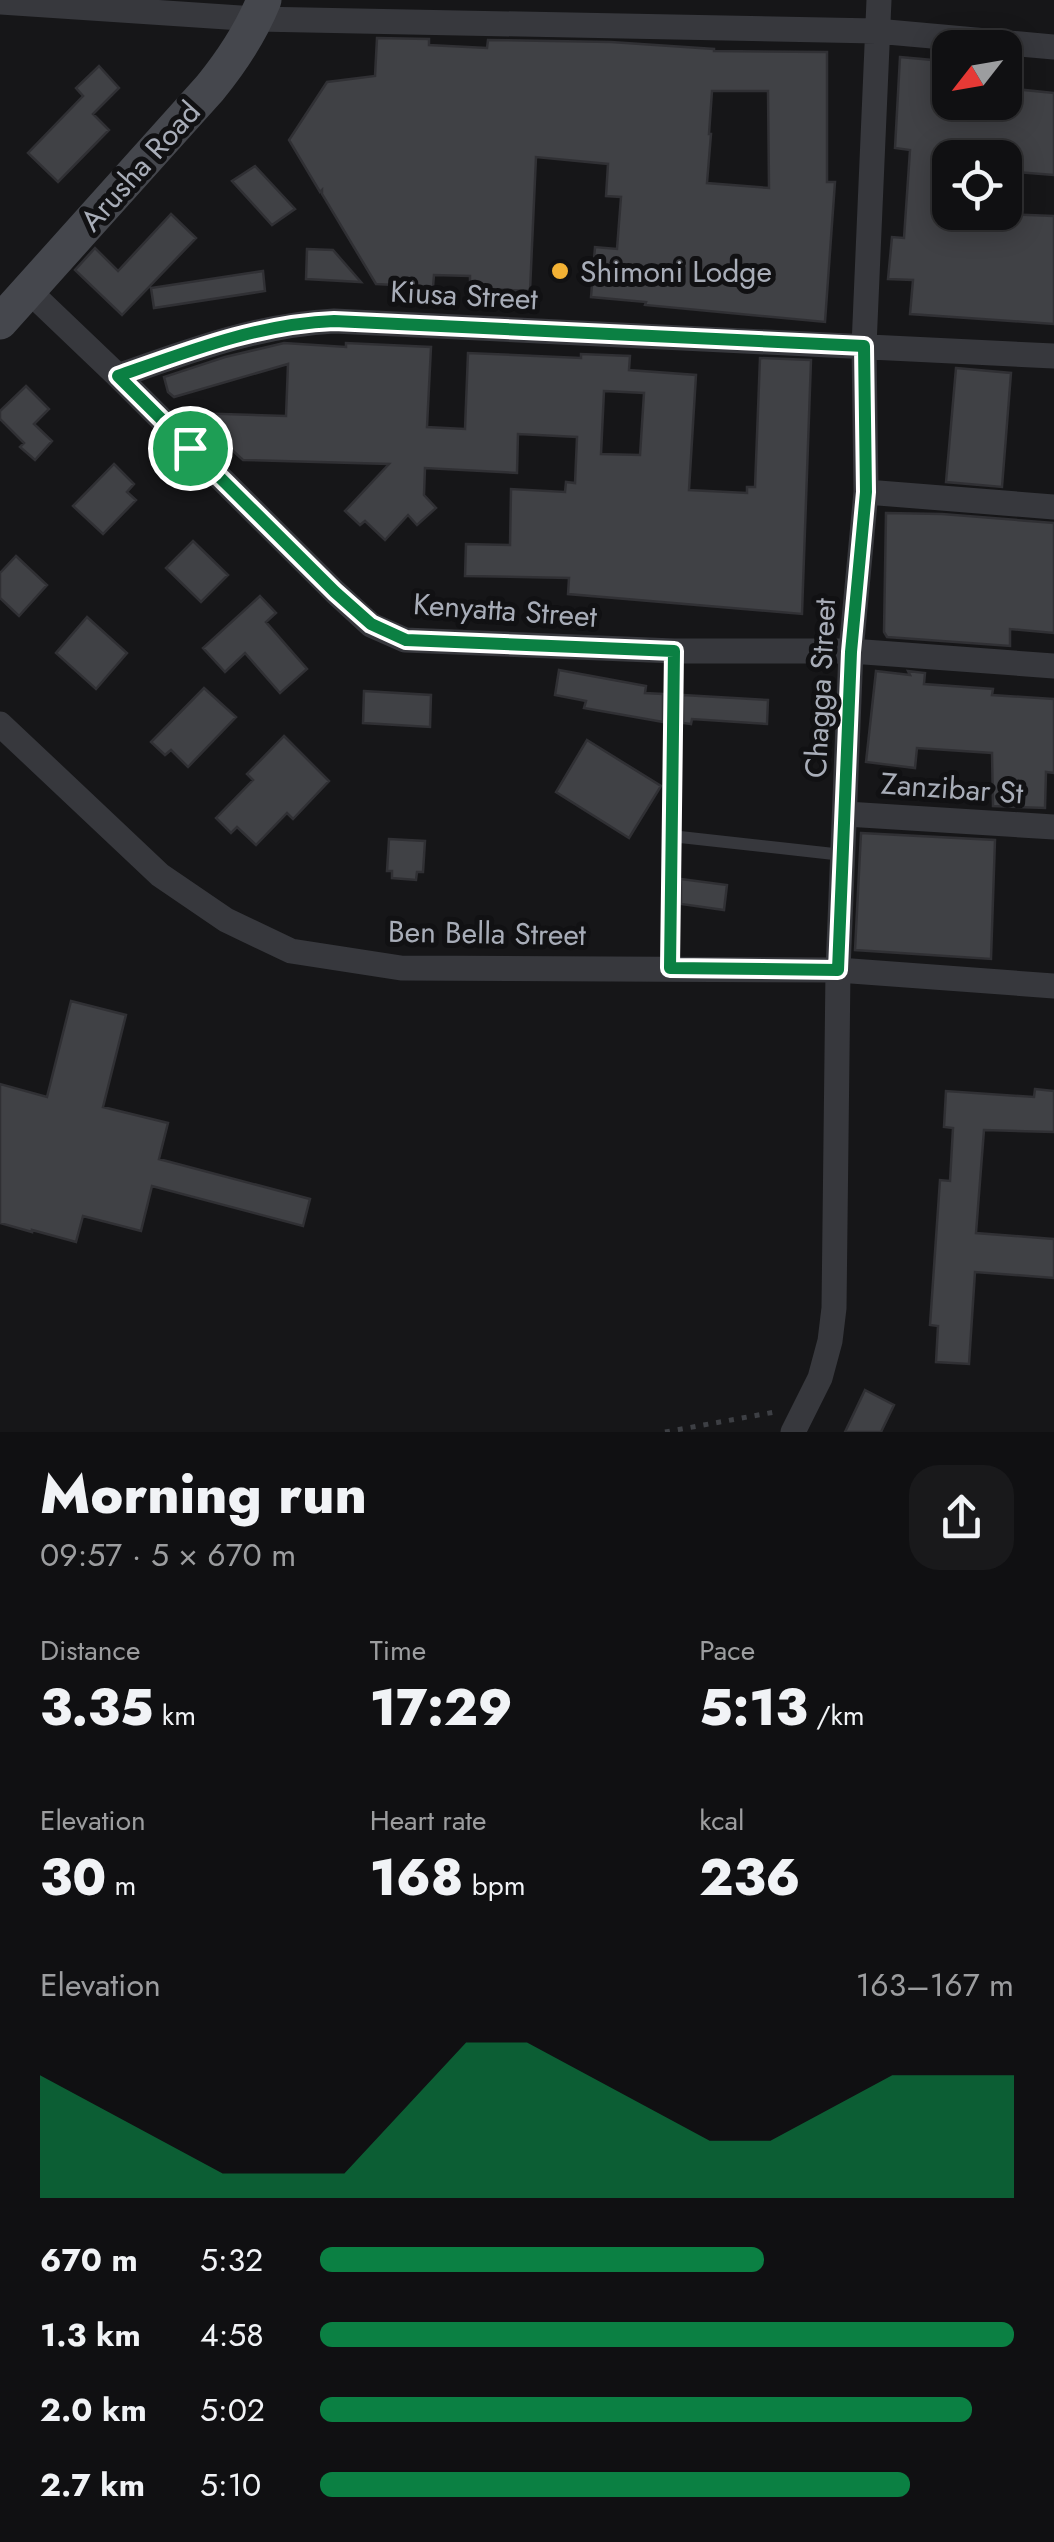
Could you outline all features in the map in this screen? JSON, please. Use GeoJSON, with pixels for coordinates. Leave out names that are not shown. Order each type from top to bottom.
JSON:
{"type":"FeatureCollection","features":[{"type":"Feature","properties":{"kind":"main road","name":"Arusha Road"},"geometry":{"type":"LineString","coordinates":[[0,322],[210,88],[227,67],[260,9]]}},
{"type":"Feature","properties":{"kind":"street","name":"Chagga Street"},"geometry":{"type":"LineString","coordinates":[[794,1432],[820,1378],[834,1308],[838,970],[851,652],[866,492],[864,346],[879,0]]}},
{"type":"Feature","properties":{"kind":"street"},"geometry":{"type":"LineString","coordinates":[[0,2],[876,31],[1054,47]]}},
{"type":"Feature","properties":{"kind":"street","name":"Kenyatta Street"},"geometry":{"type":"LineString","coordinates":[[29,290],[335,592],[371,624],[406,640],[674,651],[851,652],[1054,666]]}},
{"type":"Feature","properties":{"kind":"street","name":"Kiusa Street"},"geometry":{"type":"LineString","coordinates":[[118,376],[229,337],[301,322],[334,321],[1054,356]]}},
{"type":"Feature","properties":{"kind":"street"},"geometry":{"type":"LineString","coordinates":[[866,492],[1054,508]]}},
{"type":"Feature","properties":{"kind":"street","name":"Ben Bella Street"},"geometry":{"type":"LineString","coordinates":[[0,724],[160,875],[226,920],[291,951],[401,968],[838,970],[1054,986]]}},
{"type":"Feature","properties":{"kind":"street","name":"Zanzibar St"},"geometry":{"type":"LineString","coordinates":[[846,814],[1054,827]]}},
{"type":"Feature","properties":{"kind":"lane"},"geometry":{"type":"LineString","coordinates":[[670,968],[674,651]]}},
{"type":"Feature","properties":{"kind":"lane"},"geometry":{"type":"LineString","coordinates":[[672,836],[844,855]]}},
{"type":"Feature","properties":{"kind":"path"},"geometry":{"type":"LineString","coordinates":[[665,1432],[807,1405]]}},
{"type":"Feature","properties":{"kind":"building"},"geometry":{"type":"Polygon","coordinates":[[[377,38],[429,39],[429,45],[487,48],[488,40],[827,52],[827,182],[835,182],[825,322],[591,297],[595,247],[617,249],[621,197],[606,196],[608,164],[536,157],[530,291],[470,288],[470,276],[434,275],[433,287],[376,284],[289,140],[327,82],[375,76],[377,38]],[[712,91],[707,183],[769,188],[768,91],[712,91]]]}},
{"type":"Feature","properties":{"kind":"building"},"geometry":{"type":"Polygon","coordinates":[[[900,57],[932,60],[932,120],[1022,120],[1022,90],[1054,93],[1054,175],[1022,172],[1022,140],[932,140],[932,230],[1022,230],[1022,215],[1054,216],[1054,324],[910,314],[913,280],[888,279],[892,237],[904,238],[910,150],[895,148],[900,57]]]}},
{"type":"Feature","properties":{"kind":"building"},"geometry":{"type":"Polygon","coordinates":[[[99,66],[119,88],[93,114],[109,130],[58,182],[28,153],[83,96],[76,88],[99,66]]]}},
{"type":"Feature","properties":{"kind":"building"},"geometry":{"type":"Polygon","coordinates":[[[255,166],[295,209],[272,225],[232,181],[255,166]]]}},
{"type":"Feature","properties":{"kind":"building"},"geometry":{"type":"Polygon","coordinates":[[[171,214],[196,238],[122,315],[75,270],[95,248],[118,271],[171,214]]]}},
{"type":"Feature","properties":{"kind":"building"},"geometry":{"type":"Polygon","coordinates":[[[307,249],[333,250],[361,282],[306,279],[307,249]]]}},
{"type":"Feature","properties":{"kind":"building"},"geometry":{"type":"Polygon","coordinates":[[[263,271],[265,291],[154,308],[151,288],[263,271]]]}},
{"type":"Feature","properties":{"kind":"building"},"geometry":{"type":"Polygon","coordinates":[[[284,343],[431,347],[427,427],[465,429],[468,353],[630,356],[629,370],[696,375],[689,490],[747,493],[747,487],[755,487],[760,358],[811,360],[802,614],[568,594],[569,578],[465,576],[466,544],[510,545],[511,489],[565,492],[566,482],[575,483],[577,437],[518,434],[517,473],[425,468],[424,495],[436,508],[417,525],[408,515],[385,540],[365,521],[360,525],[345,511],[389,464],[243,460],[191,413],[286,416],[288,364],[174,397],[168,392],[164,377],[284,343]],[[604,391],[601,454],[640,455],[644,393],[604,391]]]}},
{"type":"Feature","properties":{"kind":"building"},"geometry":{"type":"Polygon","coordinates":[[[956,368],[1011,373],[1002,487],[946,482],[956,368]]]}},
{"type":"Feature","properties":{"kind":"building"},"geometry":{"type":"Polygon","coordinates":[[[26,386],[49,409],[34,424],[52,441],[35,460],[0,419],[0,411],[26,386]]]}},
{"type":"Feature","properties":{"kind":"building"},"geometry":{"type":"Polygon","coordinates":[[[114,464],[134,484],[127,492],[136,500],[103,534],[73,506],[114,464]]]}},
{"type":"Feature","properties":{"kind":"building"},"geometry":{"type":"Polygon","coordinates":[[[886,513],[1054,523],[1054,633],[1010,629],[1010,646],[887,637],[886,513]]]}},
{"type":"Feature","properties":{"kind":"building"},"geometry":{"type":"Polygon","coordinates":[[[193,541],[228,575],[201,602],[166,568],[193,541]]]}},
{"type":"Feature","properties":{"kind":"building"},"geometry":{"type":"Polygon","coordinates":[[[16,556],[47,585],[19,616],[0,598],[0,573],[16,556]]]}},
{"type":"Feature","properties":{"kind":"building"},"geometry":{"type":"Polygon","coordinates":[[[260,596],[276,613],[266,622],[307,669],[280,693],[245,653],[225,672],[203,648],[260,596]]]}},
{"type":"Feature","properties":{"kind":"building"},"geometry":{"type":"Polygon","coordinates":[[[87,617],[127,653],[96,689],[56,653],[87,617]]]}},
{"type":"Feature","properties":{"kind":"building"},"geometry":{"type":"Polygon","coordinates":[[[559,670],[646,686],[645,693],[663,694],[663,722],[584,708],[586,701],[555,695],[559,670]]]}},
{"type":"Feature","properties":{"kind":"building"},"geometry":{"type":"Polygon","coordinates":[[[876,671],[925,673],[924,684],[993,689],[992,695],[1054,699],[1054,773],[1046,772],[1045,808],[993,806],[992,753],[917,748],[915,768],[866,762],[876,671]]]}},
{"type":"Feature","properties":{"kind":"building"},"geometry":{"type":"Polygon","coordinates":[[[204,688],[236,717],[188,767],[171,750],[165,755],[151,742],[204,688]]]}},
{"type":"Feature","properties":{"kind":"building"},"geometry":{"type":"Polygon","coordinates":[[[364,691],[431,695],[430,727],[363,723],[364,691]]]}},
{"type":"Feature","properties":{"kind":"building"},"geometry":{"type":"Polygon","coordinates":[[[683,695],[768,700],[767,724],[692,719],[691,724],[683,723],[683,695]]]}},
{"type":"Feature","properties":{"kind":"building"},"geometry":{"type":"Polygon","coordinates":[[[284,736],[329,781],[293,819],[287,813],[256,845],[237,827],[231,833],[216,818],[253,780],[247,774],[284,736]]]}},
{"type":"Feature","properties":{"kind":"building"},"geometry":{"type":"Polygon","coordinates":[[[587,740],[661,786],[629,838],[556,792],[587,740]]]}},
{"type":"Feature","properties":{"kind":"building"},"geometry":{"type":"Polygon","coordinates":[[[861,833],[995,840],[991,959],[855,950],[861,833]]]}},
{"type":"Feature","properties":{"kind":"building"},"geometry":{"type":"Polygon","coordinates":[[[389,839],[425,841],[423,872],[417,872],[416,880],[392,878],[392,871],[387,871],[389,839]]]}},
{"type":"Feature","properties":{"kind":"building"},"geometry":{"type":"Polygon","coordinates":[[[681,879],[727,885],[724,910],[681,904],[681,879]]]}},
{"type":"Feature","properties":{"kind":"building"},"geometry":{"type":"Polygon","coordinates":[[[71,1001],[126,1015],[103,1107],[168,1123],[159,1159],[310,1199],[303,1226],[152,1186],[141,1231],[83,1216],[76,1242],[0,1223],[0,1084],[47,1097],[71,1001]]]}},
{"type":"Feature","properties":{"kind":"building"},"geometry":{"type":"Polygon","coordinates":[[[1035,1089],[1054,1091],[1054,1132],[984,1130],[976,1233],[1054,1239],[1054,1278],[975,1272],[969,1364],[936,1362],[938,1326],[930,1325],[940,1180],[950,1181],[953,1128],[944,1127],[946,1091],[1034,1097],[1035,1089]]]}},
{"type":"Feature","properties":{"kind":"building"},"geometry":{"type":"Polygon","coordinates":[[[865,1390],[894,1405],[881,1432],[845,1432],[865,1390]]]}},
{"type":"Feature","properties":{"kind":"place","name":"Shimoni Lodge"},"geometry":{"type":"Point","coordinates":[560,271]}},
{"type":"Feature","properties":{"kind":"route"},"geometry":{"type":"LineString","coordinates":[[301,322],[864,346],[866,492],[851,652],[838,970],[670,968],[674,651],[406,640],[371,624],[335,592],[190,448],[118,376],[229,337],[301,322]]}}]}
